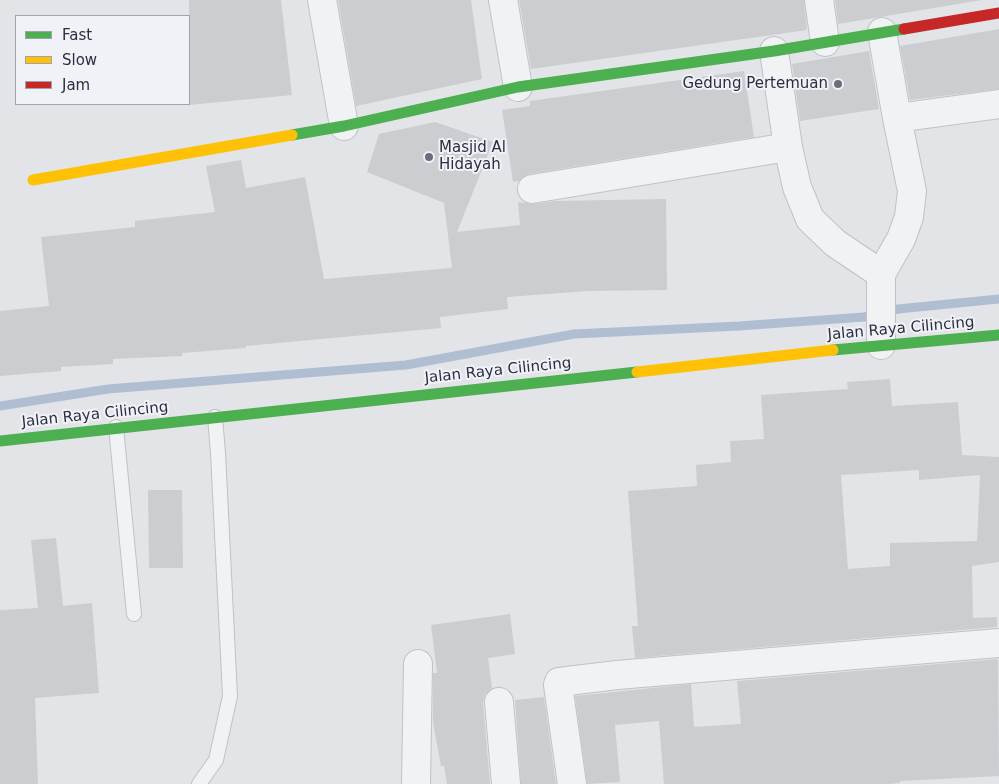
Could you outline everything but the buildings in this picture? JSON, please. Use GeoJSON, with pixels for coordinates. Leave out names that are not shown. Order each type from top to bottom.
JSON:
{"type":"FeatureCollection","features":[{"type":"Feature","properties":{"kind":"street"},"geometry":{"type":"LineString","coordinates":[[322,0],[344,126]]}},
{"type":"Feature","properties":{"kind":"street"},"geometry":{"type":"LineString","coordinates":[[503,0],[518,87]]}},
{"type":"Feature","properties":{"kind":"street"},"geometry":{"type":"LineString","coordinates":[[819,0],[825,42]]}},
{"type":"Feature","properties":{"kind":"street"},"geometry":{"type":"LineString","coordinates":[[33,180],[344,126],[518,87],[774,51],[999,13]]}},
{"type":"Feature","properties":{"kind":"street"},"geometry":{"type":"LineString","coordinates":[[881,338],[881,285],[909,217],[912,192],[882,32]]}},
{"type":"Feature","properties":{"kind":"street"},"geometry":{"type":"LineString","coordinates":[[774,51],[788,147],[797,187],[810,219],[881,285]]}},
{"type":"Feature","properties":{"kind":"street"},"geometry":{"type":"LineString","coordinates":[[897,118],[999,104]]}},
{"type":"Feature","properties":{"kind":"street"},"geometry":{"type":"LineString","coordinates":[[532,189],[788,147]]}},
{"type":"Feature","properties":{"kind":"street","name":"Jalan Raya Cilincing"},"geometry":{"type":"LineString","coordinates":[[0,441],[881,338],[999,335]]}},
{"type":"Feature","properties":{"kind":"street"},"geometry":{"type":"LineString","coordinates":[[572,784],[559,682],[617,675],[999,643]]}},
{"type":"Feature","properties":{"kind":"street"},"geometry":{"type":"LineString","coordinates":[[416,784],[418,664]]}},
{"type":"Feature","properties":{"kind":"street"},"geometry":{"type":"LineString","coordinates":[[499,702],[506,784]]}},
{"type":"Feature","properties":{"kind":"lane"},"geometry":{"type":"LineString","coordinates":[[198,784],[216,760],[230,696],[215,416]]}},
{"type":"Feature","properties":{"kind":"lane"},"geometry":{"type":"LineString","coordinates":[[116,427],[134,614]]}},
{"type":"Feature","properties":{"kind":"waterway"},"geometry":{"type":"LineString","coordinates":[[0,406],[108,389],[406,365],[574,334],[739,326],[864,317],[898,309],[999,299]]}},
{"type":"Feature","properties":{"kind":"traffic: fast"},"geometry":{"type":"LineString","coordinates":[[292,135],[344,126],[518,87],[774,51],[904,29]]}},
{"type":"Feature","properties":{"kind":"traffic: fast"},"geometry":{"type":"LineString","coordinates":[[833,350],[999,335]]}},
{"type":"Feature","properties":{"kind":"traffic: fast"},"geometry":{"type":"LineString","coordinates":[[0,441],[637,372]]}},
{"type":"Feature","properties":{"kind":"traffic: slow"},"geometry":{"type":"LineString","coordinates":[[33,180],[292,135]]}},
{"type":"Feature","properties":{"kind":"traffic: slow"},"geometry":{"type":"LineString","coordinates":[[637,372],[833,350]]}},
{"type":"Feature","properties":{"kind":"traffic: jam"},"geometry":{"type":"LineString","coordinates":[[904,29],[999,13]]}},
{"type":"Feature","properties":{"kind":"place","name":"Gedung Pertemuan"},"geometry":{"type":"Point","coordinates":[838,84]}},
{"type":"Feature","properties":{"kind":"place","name":"Masjid Al Hidayah"},"geometry":{"type":"Point","coordinates":[429,157]}}]}
